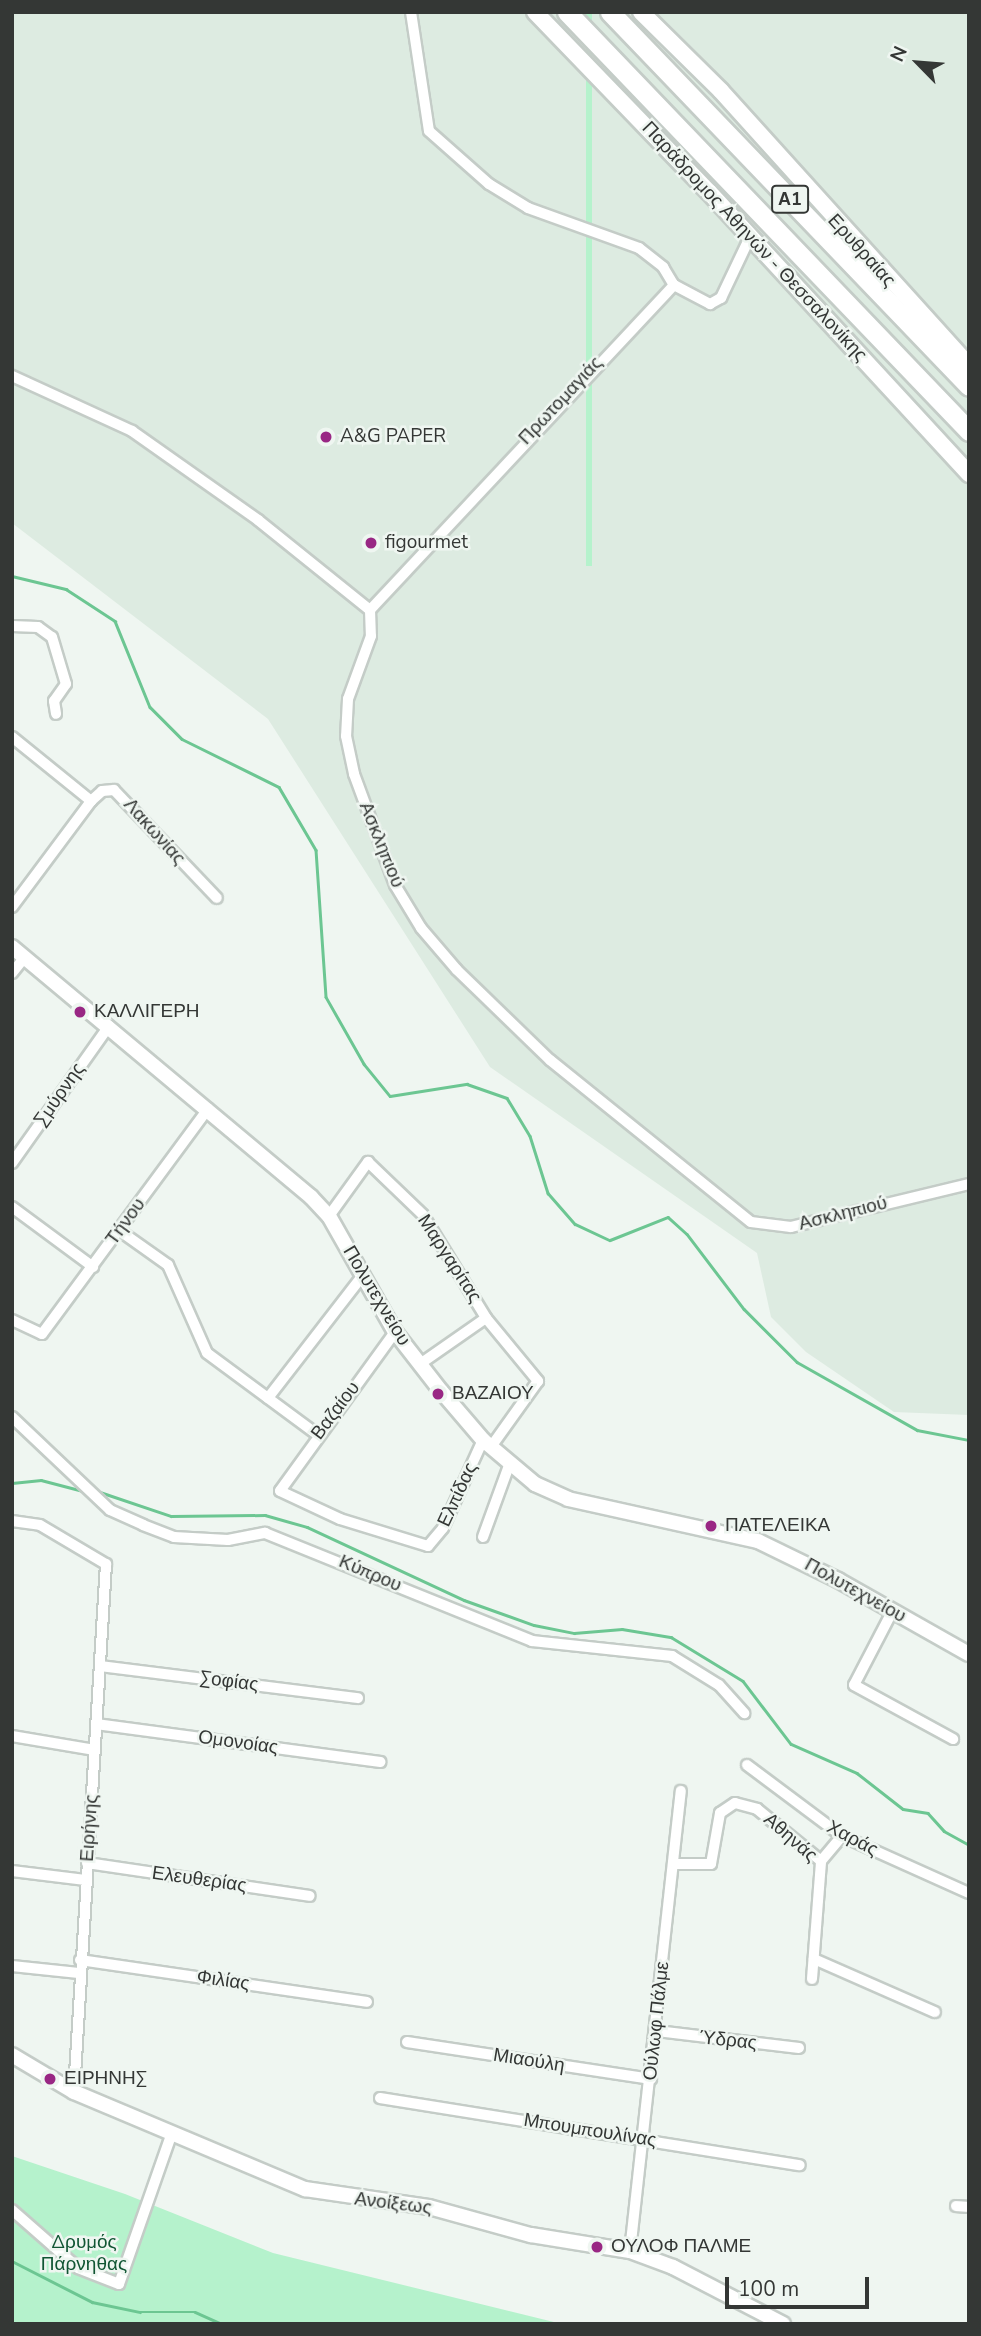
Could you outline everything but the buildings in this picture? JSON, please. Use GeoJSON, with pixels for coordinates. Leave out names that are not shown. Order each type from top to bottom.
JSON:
{"type":"FeatureCollection","features":[{"type":"Feature","properties":{"kind":"highway","name":"Α1"},"geometry":{"type":"LineString","coordinates":[[567,12],[969,431]]}},
{"type":"Feature","properties":{"kind":"highway","name":"Α1"},"geometry":{"type":"LineString","coordinates":[[610,12],[969,386]]}},
{"type":"Feature","properties":{"kind":"main road","name":"Παράδρομος Αθηνών - Θεσσαλονίκης"},"geometry":{"type":"LineString","coordinates":[[536,12],[750,237],[969,474]]}},
{"type":"Feature","properties":{"kind":"main road","name":"Ερυθραίας"},"geometry":{"type":"LineString","coordinates":[[641,12],[721,91],[969,365]]}},
{"type":"Feature","properties":{"kind":"street"},"geometry":{"type":"LineString","coordinates":[[411,12],[425,122],[433,137],[489,184],[528,208],[639,248],[663,267],[674,285],[710,304],[716,302],[750,237]]}},
{"type":"Feature","properties":{"kind":"street","name":"Πρωτομαγιάς"},"geometry":{"type":"LineString","coordinates":[[370,610],[674,285]]}},
{"type":"Feature","properties":{"kind":"street"},"geometry":{"type":"LineString","coordinates":[[12,376],[132,431],[258,520],[370,610]]}},
{"type":"Feature","properties":{"kind":"street","name":"Ασκληπιού"},"geometry":{"type":"LineString","coordinates":[[370,610],[371,636],[348,699],[346,736],[354,774],[395,885],[421,928],[457,971],[550,1060],[751,1222],[791,1227],[969,1184]]}},
{"type":"Feature","properties":{"kind":"street"},"geometry":{"type":"LineString","coordinates":[[12,626],[38,627],[52,637],[66,684],[54,701],[56,715]]}},
{"type":"Feature","properties":{"kind":"street"},"geometry":{"type":"LineString","coordinates":[[12,737],[91,801]]}},
{"type":"Feature","properties":{"kind":"street","name":"Λακωνίας"},"geometry":{"type":"LineString","coordinates":[[12,907],[91,801],[102,791],[114,790],[131,803],[149,828],[217,898]]}},
{"type":"Feature","properties":{"kind":"street","name":"Πολυτεχνείου"},"geometry":{"type":"LineString","coordinates":[[12,947],[208,1109],[329,1216],[395,1332],[487,1444],[510,1464],[536,1483],[568,1499],[758,1541],[969,1654]]}},
{"type":"Feature","properties":{"kind":"street"},"geometry":{"type":"LineString","coordinates":[[12,973],[25,957]]}},
{"type":"Feature","properties":{"kind":"street","name":"Σμύρνης"},"geometry":{"type":"LineString","coordinates":[[12,1163],[109,1026]]}},
{"type":"Feature","properties":{"kind":"street","name":"Τήνου"},"geometry":{"type":"LineString","coordinates":[[12,1320],[42,1335],[208,1109]]}},
{"type":"Feature","properties":{"kind":"street","name":"Μαργαρίτας"},"geometry":{"type":"LineString","coordinates":[[329,1216],[368,1162],[423,1215],[486,1318],[538,1381]]}},
{"type":"Feature","properties":{"kind":"street"},"geometry":{"type":"LineString","coordinates":[[12,1207],[93,1267]]}},
{"type":"Feature","properties":{"kind":"street"},"geometry":{"type":"LineString","coordinates":[[120,1231],[168,1265],[208,1353],[318,1436]]}},
{"type":"Feature","properties":{"kind":"street"},"geometry":{"type":"LineString","coordinates":[[268,1398],[363,1275]]}},
{"type":"Feature","properties":{"kind":"street"},"geometry":{"type":"LineString","coordinates":[[420,1364],[486,1318]]}},
{"type":"Feature","properties":{"kind":"street","name":"Βαζαίου"},"geometry":{"type":"LineString","coordinates":[[395,1332],[280,1491],[340,1519],[428,1546]]}},
{"type":"Feature","properties":{"kind":"street","name":"Ελπίδας"},"geometry":{"type":"LineString","coordinates":[[428,1546],[443,1528],[487,1444],[538,1381]]}},
{"type":"Feature","properties":{"kind":"street","name":"Κύπρου"},"geometry":{"type":"LineString","coordinates":[[12,1417],[110,1510],[143,1525],[174,1537],[228,1540],[265,1533],[532,1641],[672,1656],[719,1685],[744,1713]]}},
{"type":"Feature","properties":{"kind":"street"},"geometry":{"type":"LineString","coordinates":[[483,1537],[510,1464]]}},
{"type":"Feature","properties":{"kind":"street","name":"Ειρήνης"},"geometry":{"type":"LineString","coordinates":[[12,1521],[40,1525],[106,1564],[79,1973],[74,2092]]}},
{"type":"Feature","properties":{"kind":"street"},"geometry":{"type":"LineString","coordinates":[[892,1612],[854,1685],[953,1739]]}},
{"type":"Feature","properties":{"kind":"street","name":"Σοφίας"},"geometry":{"type":"LineString","coordinates":[[100,1666],[358,1698]]}},
{"type":"Feature","properties":{"kind":"street","name":"Ομονοίας"},"geometry":{"type":"LineString","coordinates":[[96,1724],[380,1762]]}},
{"type":"Feature","properties":{"kind":"street"},"geometry":{"type":"LineString","coordinates":[[12,1736],[95,1750]]}},
{"type":"Feature","properties":{"kind":"street","name":"Χαράς"},"geometry":{"type":"LineString","coordinates":[[747,1765],[842,1836],[969,1893]]}},
{"type":"Feature","properties":{"kind":"street","name":"Ούλωφ Πάλμε"},"geometry":{"type":"LineString","coordinates":[[630,2251],[657,2031],[681,1791]]}},
{"type":"Feature","properties":{"kind":"street","name":"Αθηνάς"},"geometry":{"type":"LineString","coordinates":[[673,1864],[711,1864],[720,1813],[735,1803],[757,1810],[821,1861],[812,1979]]}},
{"type":"Feature","properties":{"kind":"street"},"geometry":{"type":"LineString","coordinates":[[821,1861],[842,1836]]}},
{"type":"Feature","properties":{"kind":"street","name":"Ελευθερίας"},"geometry":{"type":"LineString","coordinates":[[88,1863],[310,1896]]}},
{"type":"Feature","properties":{"kind":"street"},"geometry":{"type":"LineString","coordinates":[[12,1871],[85,1880]]}},
{"type":"Feature","properties":{"kind":"street","name":"Φιλίας"},"geometry":{"type":"LineString","coordinates":[[80,1959],[367,2002]]}},
{"type":"Feature","properties":{"kind":"street"},"geometry":{"type":"LineString","coordinates":[[814,1959],[935,2012]]}},
{"type":"Feature","properties":{"kind":"street"},"geometry":{"type":"LineString","coordinates":[[12,1966],[79,1973]]}},
{"type":"Feature","properties":{"kind":"street","name":"Ύδρας"},"geometry":{"type":"LineString","coordinates":[[657,2031],[799,2048]]}},
{"type":"Feature","properties":{"kind":"street","name":"Μιαούλη"},"geometry":{"type":"LineString","coordinates":[[407,2042],[651,2079]]}},
{"type":"Feature","properties":{"kind":"street","name":"Ανοίξεως"},"geometry":{"type":"LineString","coordinates":[[12,2055],[74,2092],[305,2189],[429,2207],[531,2235],[630,2251],[673,2267],[783,2324]]}},
{"type":"Feature","properties":{"kind":"street","name":"Μπουμπουλίνας"},"geometry":{"type":"LineString","coordinates":[[380,2098],[800,2165]]}},
{"type":"Feature","properties":{"kind":"street"},"geometry":{"type":"LineString","coordinates":[[12,2210],[78,2268],[119,2284],[172,2133]]}},
{"type":"Feature","properties":{"kind":"street"},"geometry":{"type":"LineString","coordinates":[[956,2206],[969,2207]]}},
{"type":"Feature","properties":{"kind":"shaded area"},"geometry":{"type":"Polygon","coordinates":[[[12,12],[969,12],[969,1415],[894,1412],[806,1352],[771,1317],[757,1253],[490,1067],[268,719],[12,523],[12,12]]]}},
{"type":"Feature","properties":{"kind":"green space"},"geometry":{"type":"Polygon","coordinates":[[[586,12],[592,12],[592,566],[586,566],[586,12]]]}},
{"type":"Feature","properties":{"kind":"green space","name":"Δρυμός Πάρνηθας"},"geometry":{"type":"Polygon","coordinates":[[[12,2156],[125,2194],[273,2253],[562,2324],[12,2324],[12,2156]]]}},
{"type":"Feature","properties":{"kind":"waterway"},"geometry":{"type":"LineString","coordinates":[[12,576],[66,589],[115,621],[150,707],[182,739],[279,787],[316,850],[326,997],[364,1064],[390,1096],[467,1084],[507,1098],[530,1136],[548,1193],[575,1224],[610,1240],[668,1217],[687,1234],[744,1309],[797,1362],[917,1430],[969,1440]]}},
{"type":"Feature","properties":{"kind":"waterway"},"geometry":{"type":"LineString","coordinates":[[12,1483],[41,1480],[83,1491]]}},
{"type":"Feature","properties":{"kind":"waterway"},"geometry":{"type":"LineString","coordinates":[[100,1492],[171,1516],[265,1515],[307,1527],[464,1600],[534,1625],[574,1633],[622,1629],[671,1637],[743,1681],[791,1744],[857,1773],[903,1809],[928,1813],[944,1831],[969,1845]]}},
{"type":"Feature","properties":{"kind":"waterway"},"geometry":{"type":"LineString","coordinates":[[12,2261],[92,2302],[140,2312],[195,2312],[222,2324]]}},
{"type":"Feature","properties":{"kind":"place","name":"A&G PAPER"},"geometry":{"type":"Point","coordinates":[326,437]}},
{"type":"Feature","properties":{"kind":"place","name":"figourmet"},"geometry":{"type":"Point","coordinates":[371,543]}},
{"type":"Feature","properties":{"kind":"place","name":"ΚΑΛΛΙΓΕΡΗ"},"geometry":{"type":"Point","coordinates":[80,1012]}},
{"type":"Feature","properties":{"kind":"place","name":"ΒΑΖΑΙΟΥ"},"geometry":{"type":"Point","coordinates":[438,1394]}},
{"type":"Feature","properties":{"kind":"place","name":"ΠΑΤΕΛΕΙΚΑ"},"geometry":{"type":"Point","coordinates":[711,1526]}},
{"type":"Feature","properties":{"kind":"place","name":"ΕΙΡΗΝΗΣ"},"geometry":{"type":"Point","coordinates":[50,2079]}},
{"type":"Feature","properties":{"kind":"place","name":"ΟΥΛΟΦ ΠΑΛΜΕ"},"geometry":{"type":"Point","coordinates":[597,2247]}}]}
